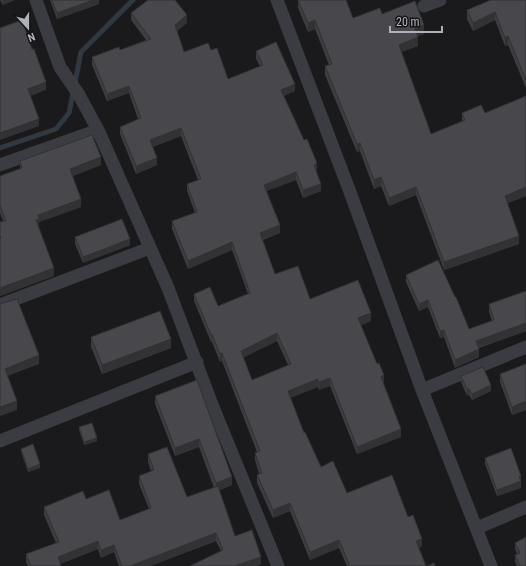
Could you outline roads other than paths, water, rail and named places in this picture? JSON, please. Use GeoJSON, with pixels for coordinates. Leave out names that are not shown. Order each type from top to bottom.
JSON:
{"type":"FeatureCollection","features":[{"type":"Feature","properties":{"kind":"street"},"geometry":{"type":"LineString","coordinates":[[36,0],[60,67],[79,95],[98,130],[168,288],[213,407],[278,566]]}},
{"type":"Feature","properties":{"kind":"street"},"geometry":{"type":"LineString","coordinates":[[277,0],[350,192],[422,390],[491,566]]}},
{"type":"Feature","properties":{"kind":"street"},"geometry":{"type":"LineString","coordinates":[[424,6],[440,0]]}},
{"type":"Feature","properties":{"kind":"street"},"geometry":{"type":"LineString","coordinates":[[0,165],[98,130]]}},
{"type":"Feature","properties":{"kind":"street"},"geometry":{"type":"LineString","coordinates":[[0,305],[150,248]]}},
{"type":"Feature","properties":{"kind":"street"},"geometry":{"type":"LineString","coordinates":[[422,390],[526,347]]}},
{"type":"Feature","properties":{"kind":"street"},"geometry":{"type":"LineString","coordinates":[[0,440],[197,362]]}},
{"type":"Feature","properties":{"kind":"street"},"geometry":{"type":"LineString","coordinates":[[477,528],[526,507]]}},
{"type":"Feature","properties":{"kind":"waterway"},"geometry":{"type":"LineString","coordinates":[[0,148],[56,129],[69,113],[81,52],[133,0]]}}]}
